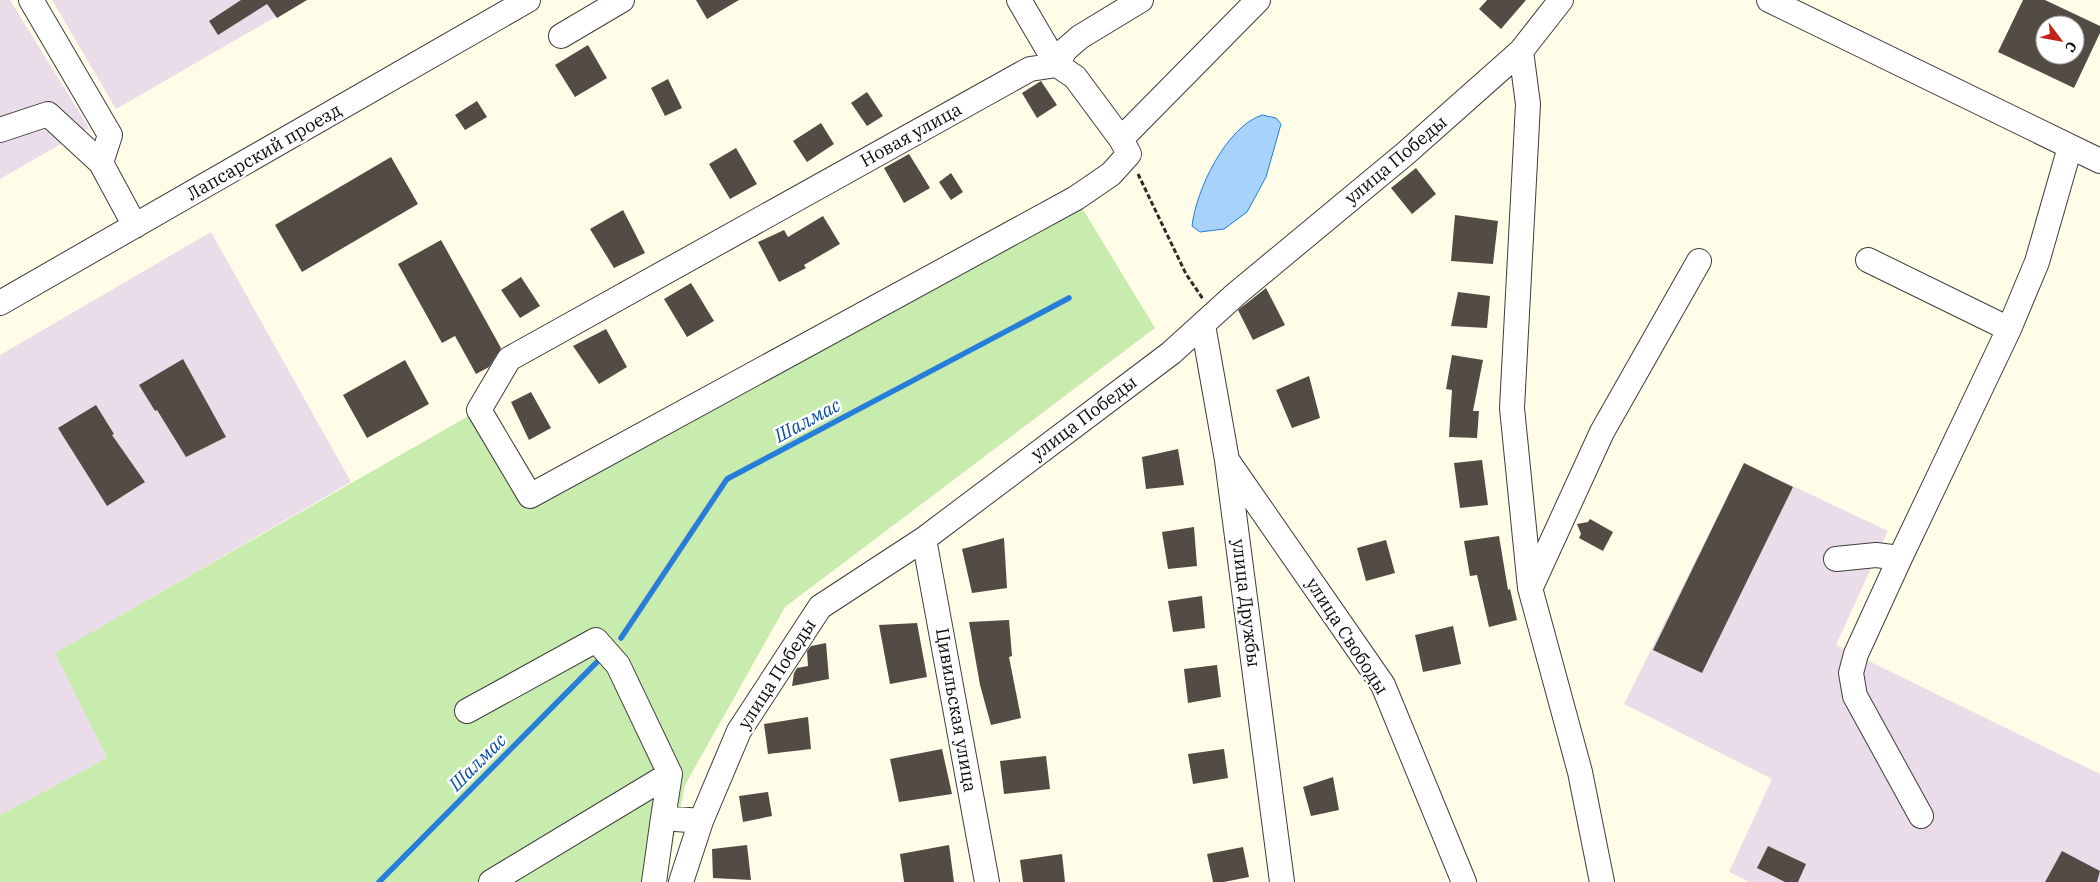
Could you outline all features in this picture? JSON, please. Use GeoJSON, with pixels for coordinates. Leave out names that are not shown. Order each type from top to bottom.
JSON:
{"type":"FeatureCollection","features":[{"type":"Feature","properties":{"kind":"street"},"geometry":{"type":"LineString","coordinates":[[31,0],[110,135],[101,162]]}},
{"type":"Feature","properties":{"kind":"street","name":"Лапсарский проезд"},"geometry":{"type":"LineString","coordinates":[[0,303],[528,0]]}},
{"type":"Feature","properties":{"kind":"street"},"geometry":{"type":"LineString","coordinates":[[561,36],[622,0]]}},
{"type":"Feature","properties":{"kind":"street"},"geometry":{"type":"LineString","coordinates":[[1019,0],[1057,65],[1075,77],[1125,146],[1258,0]]}},
{"type":"Feature","properties":{"kind":"street"},"geometry":{"type":"LineString","coordinates":[[1057,65],[1065,50],[1080,37],[1141,0]]}},
{"type":"Feature","properties":{"kind":"street","name":"улица Победы"},"geometry":{"type":"LineString","coordinates":[[681,882],[701,821],[739,731],[820,607],[924,539],[1171,353],[1208,319],[1406,153],[1521,51],[1560,0]]}},
{"type":"Feature","properties":{"kind":"street"},"geometry":{"type":"LineString","coordinates":[[1769,0],[2100,161]]}},
{"type":"Feature","properties":{"kind":"street"},"geometry":{"type":"LineString","coordinates":[[1521,51],[1528,104],[1512,408],[1530,588],[1580,772],[1602,882]]}},
{"type":"Feature","properties":{"kind":"street","name":"Новая улица"},"geometry":{"type":"LineString","coordinates":[[1057,65],[1030,69],[509,359],[478,410],[530,496],[1076,198],[1111,174],[1125,146]]}},
{"type":"Feature","properties":{"kind":"street"},"geometry":{"type":"LineString","coordinates":[[0,130],[48,114],[101,162],[135,226]]}},
{"type":"Feature","properties":{"kind":"street"},"geometry":{"type":"LineString","coordinates":[[1921,816],[1855,696],[1851,673],[1856,654],[2009,329],[2037,262],[2070,147]]}},
{"type":"Feature","properties":{"kind":"street"},"geometry":{"type":"LineString","coordinates":[[1868,260],[2009,329]]}},
{"type":"Feature","properties":{"kind":"street"},"geometry":{"type":"LineString","coordinates":[[1530,588],[1602,432],[1699,261]]}},
{"type":"Feature","properties":{"kind":"street","name":"улица Дружбы"},"geometry":{"type":"LineString","coordinates":[[1208,319],[1282,882]]}},
{"type":"Feature","properties":{"kind":"street","name":"улица Свободы"},"geometry":{"type":"LineString","coordinates":[[1227,460],[1382,685],[1464,882]]}},
{"type":"Feature","properties":{"kind":"street","name":"Цивильская улица"},"geometry":{"type":"LineString","coordinates":[[924,539],[987,882]]}},
{"type":"Feature","properties":{"kind":"street"},"geometry":{"type":"LineString","coordinates":[[1836,559],[1876,555],[1900,558]]}},
{"type":"Feature","properties":{"kind":"street"},"geometry":{"type":"LineString","coordinates":[[467,711],[596,640],[618,665],[670,774],[654,882]]}},
{"type":"Feature","properties":{"kind":"street"},"geometry":{"type":"LineString","coordinates":[[491,882],[670,774]]}},
{"type":"Feature","properties":{"kind":"street"},"geometry":{"type":"LineString","coordinates":[[663,818],[701,821]]}},
{"type":"Feature","properties":{"kind":"path"},"geometry":{"type":"LineString","coordinates":[[1125,146],[1208,319]]}},
{"type":"Feature","properties":{"kind":"shaded area"},"geometry":{"type":"Polygon","coordinates":[[[0,0],[10,0],[89,128],[0,179],[0,0]]]}},
{"type":"Feature","properties":{"kind":"shaded area"},"geometry":{"type":"Polygon","coordinates":[[[52,0],[305,0],[116,109],[52,0]]]}},
{"type":"Feature","properties":{"kind":"shaded area"},"geometry":{"type":"Polygon","coordinates":[[[211,232],[351,482],[56,653],[107,758],[0,815],[0,355],[211,232]]]}},
{"type":"Feature","properties":{"kind":"shaded area"},"geometry":{"type":"Polygon","coordinates":[[[1744,463],[1888,531],[1836,645],[2100,774],[2100,882],[1749,882],[1729,872],[1772,779],[1624,704],[1744,463]]]}},
{"type":"Feature","properties":{"kind":"green space"},"geometry":{"type":"Polygon","coordinates":[[[1076,198],[1155,328],[785,607],[685,785],[665,882],[0,882],[0,815],[107,758],[55,653],[479,410],[530,496],[1076,198]]]}},
{"type":"Feature","properties":{"kind":"water"},"geometry":{"type":"Polygon","coordinates":[[[1262,115],[1276,118],[1281,124],[1266,177],[1247,212],[1224,229],[1200,232],[1192,226],[1206,178],[1225,146],[1236,132],[1262,115]]]}},
{"type":"Feature","properties":{"kind":"building"},"geometry":{"type":"Polygon","coordinates":[[[241,0],[307,0],[277,18],[267,4],[218,35],[209,21],[241,0]]]}},
{"type":"Feature","properties":{"kind":"building"},"geometry":{"type":"Polygon","coordinates":[[[696,0],[739,0],[707,19],[696,0]]]}},
{"type":"Feature","properties":{"kind":"building"},"geometry":{"type":"Polygon","coordinates":[[[1487,0],[1526,0],[1501,29],[1479,9],[1487,0]]]}},
{"type":"Feature","properties":{"kind":"building"},"geometry":{"type":"Polygon","coordinates":[[[2023,0],[2045,0],[2077,15],[2035,15],[2035,65],[2085,65],[2074,88],[1998,52],[2023,0]]]}},
{"type":"Feature","properties":{"kind":"building"},"geometry":{"type":"Polygon","coordinates":[[[2085,19],[2100,26],[2100,33],[2085,65],[2085,19]]]}},
{"type":"Feature","properties":{"kind":"building"},"geometry":{"type":"Polygon","coordinates":[[[588,45],[607,78],[575,97],[555,65],[588,45]]]}},
{"type":"Feature","properties":{"kind":"building"},"geometry":{"type":"Polygon","coordinates":[[[668,79],[682,108],[665,116],[651,88],[668,79]]]}},
{"type":"Feature","properties":{"kind":"building"},"geometry":{"type":"Polygon","coordinates":[[[1041,81],[1057,105],[1037,118],[1022,93],[1041,81]]]}},
{"type":"Feature","properties":{"kind":"building"},"geometry":{"type":"Polygon","coordinates":[[[867,92],[883,116],[867,126],[851,103],[867,92]]]}},
{"type":"Feature","properties":{"kind":"building"},"geometry":{"type":"Polygon","coordinates":[[[477,101],[487,117],[465,130],[455,115],[477,101]]]}},
{"type":"Feature","properties":{"kind":"building"},"geometry":{"type":"Polygon","coordinates":[[[821,123],[834,144],[807,162],[793,141],[821,123]]]}},
{"type":"Feature","properties":{"kind":"building"},"geometry":{"type":"Polygon","coordinates":[[[736,148],[757,184],[730,199],[709,164],[736,148]]]}},
{"type":"Feature","properties":{"kind":"building"},"geometry":{"type":"Polygon","coordinates":[[[909,154],[930,188],[904,203],[884,168],[909,154]]]}},
{"type":"Feature","properties":{"kind":"building"},"geometry":{"type":"Polygon","coordinates":[[[391,157],[418,204],[302,272],[275,225],[391,157]]]}},
{"type":"Feature","properties":{"kind":"building"},"geometry":{"type":"Polygon","coordinates":[[[1416,168],[1436,194],[1412,214],[1391,188],[1416,168]]]}},
{"type":"Feature","properties":{"kind":"building"},"geometry":{"type":"Polygon","coordinates":[[[951,173],[963,192],[951,200],[939,182],[951,173]]]}},
{"type":"Feature","properties":{"kind":"building"},"geometry":{"type":"Polygon","coordinates":[[[623,210],[645,253],[614,268],[590,229],[623,210]]]}},
{"type":"Feature","properties":{"kind":"building"},"geometry":{"type":"Polygon","coordinates":[[[1455,215],[1498,221],[1493,264],[1451,261],[1455,215]]]}},
{"type":"Feature","properties":{"kind":"building"},"geometry":{"type":"Polygon","coordinates":[[[823,216],[840,244],[804,265],[806,268],[779,282],[758,242],[784,230],[788,237],[823,216]]]}},
{"type":"Feature","properties":{"kind":"building"},"geometry":{"type":"Polygon","coordinates":[[[441,240],[501,348],[489,367],[476,374],[455,336],[442,343],[398,264],[441,240]]]}},
{"type":"Feature","properties":{"kind":"building"},"geometry":{"type":"Polygon","coordinates":[[[521,277],[540,306],[520,318],[501,290],[521,277]]]}},
{"type":"Feature","properties":{"kind":"building"},"geometry":{"type":"Polygon","coordinates":[[[691,283],[714,321],[687,337],[664,299],[691,283]]]}},
{"type":"Feature","properties":{"kind":"building"},"geometry":{"type":"Polygon","coordinates":[[[1266,288],[1285,325],[1253,340],[1238,310],[1266,288]]]}},
{"type":"Feature","properties":{"kind":"building"},"geometry":{"type":"Polygon","coordinates":[[[1458,292],[1490,296],[1487,328],[1451,326],[1458,292]]]}},
{"type":"Feature","properties":{"kind":"building"},"geometry":{"type":"Polygon","coordinates":[[[606,329],[627,367],[599,384],[573,346],[606,329]]]}},
{"type":"Feature","properties":{"kind":"building"},"geometry":{"type":"Polygon","coordinates":[[[1452,355],[1483,360],[1473,411],[1479,411],[1477,438],[1449,437],[1452,390],[1446,389],[1452,355]]]}},
{"type":"Feature","properties":{"kind":"building"},"geometry":{"type":"Polygon","coordinates":[[[183,359],[226,437],[186,457],[139,385],[183,359]]]}},
{"type":"Feature","properties":{"kind":"building"},"geometry":{"type":"Polygon","coordinates":[[[405,360],[429,404],[367,438],[343,395],[405,360]]]}},
{"type":"Feature","properties":{"kind":"building"},"geometry":{"type":"Polygon","coordinates":[[[1309,376],[1320,418],[1292,428],[1276,390],[1309,376]]]}},
{"type":"Feature","properties":{"kind":"building"},"geometry":{"type":"Polygon","coordinates":[[[531,392],[551,428],[529,440],[511,402],[531,392]]]}},
{"type":"Feature","properties":{"kind":"building"},"geometry":{"type":"Polygon","coordinates":[[[96,405],[114,434],[112,435],[145,482],[107,506],[58,428],[96,405]]]}},
{"type":"Feature","properties":{"kind":"building"},"geometry":{"type":"Polygon","coordinates":[[[1178,449],[1184,485],[1146,489],[1142,457],[1178,449]]]}},
{"type":"Feature","properties":{"kind":"building"},"geometry":{"type":"Polygon","coordinates":[[[1482,460],[1488,505],[1460,508],[1454,463],[1482,460]]]}},
{"type":"Feature","properties":{"kind":"building"},"geometry":{"type":"Polygon","coordinates":[[[1744,463],[1793,487],[1702,673],[1653,650],[1744,463]]]}},
{"type":"Feature","properties":{"kind":"building"},"geometry":{"type":"Polygon","coordinates":[[[1590,519],[1613,532],[1603,551],[1579,538],[1581,534],[1577,524],[1588,522],[1590,519]]]}},
{"type":"Feature","properties":{"kind":"building"},"geometry":{"type":"Polygon","coordinates":[[[1194,527],[1197,566],[1168,569],[1162,532],[1194,527]]]}},
{"type":"Feature","properties":{"kind":"building"},"geometry":{"type":"Polygon","coordinates":[[[1499,536],[1508,590],[1510,589],[1517,620],[1489,627],[1477,575],[1470,576],[1464,541],[1499,536]]]}},
{"type":"Feature","properties":{"kind":"building"},"geometry":{"type":"Polygon","coordinates":[[[1004,538],[1007,588],[972,593],[962,549],[1004,538]]]}},
{"type":"Feature","properties":{"kind":"building"},"geometry":{"type":"Polygon","coordinates":[[[1386,540],[1395,573],[1366,581],[1357,548],[1386,540]]]}},
{"type":"Feature","properties":{"kind":"building"},"geometry":{"type":"Polygon","coordinates":[[[1202,596],[1205,628],[1173,632],[1168,601],[1202,596]]]}},
{"type":"Feature","properties":{"kind":"building"},"geometry":{"type":"Polygon","coordinates":[[[1009,620],[1012,656],[1009,657],[1021,718],[991,725],[980,685],[969,622],[1009,620]]]}},
{"type":"Feature","properties":{"kind":"building"},"geometry":{"type":"Polygon","coordinates":[[[917,623],[927,677],[890,684],[879,625],[917,623]]]}},
{"type":"Feature","properties":{"kind":"building"},"geometry":{"type":"Polygon","coordinates":[[[1453,626],[1461,664],[1423,672],[1415,635],[1453,626]]]}},
{"type":"Feature","properties":{"kind":"building"},"geometry":{"type":"Polygon","coordinates":[[[826,643],[829,679],[792,686],[794,673],[797,668],[808,666],[807,651],[811,646],[826,643]]]}},
{"type":"Feature","properties":{"kind":"building"},"geometry":{"type":"Polygon","coordinates":[[[1217,665],[1221,697],[1188,703],[1184,669],[1217,665]]]}},
{"type":"Feature","properties":{"kind":"building"},"geometry":{"type":"Polygon","coordinates":[[[808,717],[811,749],[768,754],[764,724],[808,717]]]}},
{"type":"Feature","properties":{"kind":"building"},"geometry":{"type":"Polygon","coordinates":[[[942,749],[952,794],[899,802],[890,759],[942,749]]]}},
{"type":"Feature","properties":{"kind":"building"},"geometry":{"type":"Polygon","coordinates":[[[1224,749],[1228,778],[1193,784],[1188,754],[1224,749]]]}},
{"type":"Feature","properties":{"kind":"building"},"geometry":{"type":"Polygon","coordinates":[[[1046,756],[1050,789],[1004,794],[1000,761],[1046,756]]]}},
{"type":"Feature","properties":{"kind":"building"},"geometry":{"type":"Polygon","coordinates":[[[1333,777],[1339,810],[1311,816],[1303,787],[1333,777]]]}},
{"type":"Feature","properties":{"kind":"building"},"geometry":{"type":"Polygon","coordinates":[[[768,792],[772,816],[743,822],[739,796],[768,792]]]}},
{"type":"Feature","properties":{"kind":"building"},"geometry":{"type":"Polygon","coordinates":[[[747,845],[751,880],[713,878],[712,849],[747,845]]]}},
{"type":"Feature","properties":{"kind":"building"},"geometry":{"type":"Polygon","coordinates":[[[949,845],[954,882],[904,882],[900,854],[949,845]]]}},
{"type":"Feature","properties":{"kind":"building"},"geometry":{"type":"Polygon","coordinates":[[[1768,846],[1806,864],[1798,882],[1785,882],[1757,868],[1768,846]]]}},
{"type":"Feature","properties":{"kind":"building"},"geometry":{"type":"Polygon","coordinates":[[[1243,847],[1249,877],[1224,882],[1213,882],[1207,854],[1243,847]]]}},
{"type":"Feature","properties":{"kind":"building"},"geometry":{"type":"Polygon","coordinates":[[[2062,851],[2100,871],[2097,882],[2045,882],[2062,851]]]}},
{"type":"Feature","properties":{"kind":"building"},"geometry":{"type":"Polygon","coordinates":[[[1062,854],[1065,882],[1023,882],[1020,860],[1062,854]]]}},
{"type":"Feature","properties":{"kind":"waterway","name":"Шалмас"},"geometry":{"type":"LineString","coordinates":[[621,638],[727,479],[1069,298]]}},
{"type":"Feature","properties":{"kind":"waterway","name":"Шалмас"},"geometry":{"type":"LineString","coordinates":[[379,882],[597,662]]}}]}
